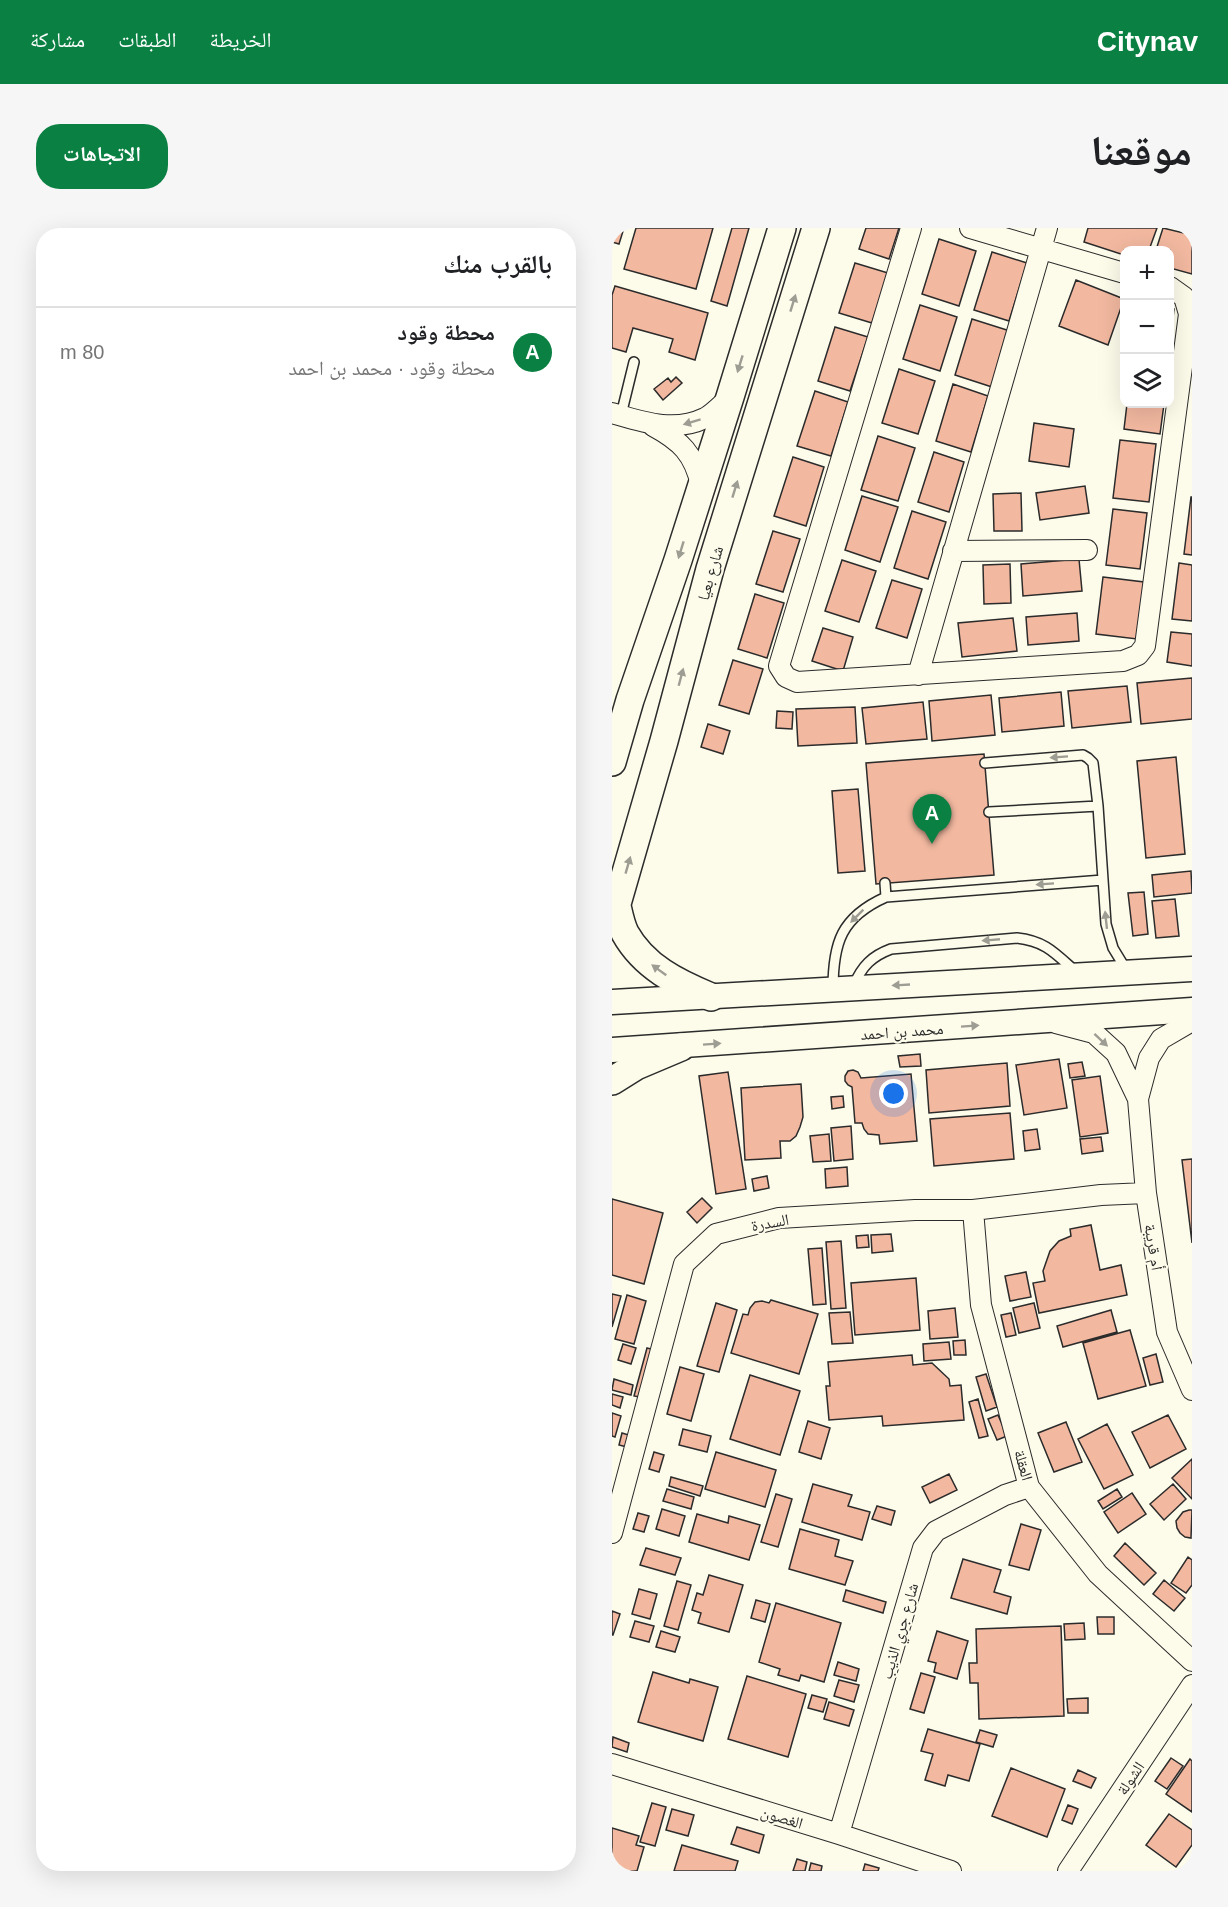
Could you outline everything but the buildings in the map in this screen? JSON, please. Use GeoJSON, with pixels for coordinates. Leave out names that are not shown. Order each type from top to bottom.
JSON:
{"type":"FeatureCollection","features":[{"type":"Feature","properties":{"kind":"main road","name":"شارع بعيا"},"geometry":{"type":"LineString","coordinates":[[612,762],[782,228]]}},
{"type":"Feature","properties":{"kind":"main road","name":"شارع بعيا"},"geometry":{"type":"LineString","coordinates":[[614,913],[667,731],[710,569],[816,228]]}},
{"type":"Feature","properties":{"kind":"main road"},"geometry":{"type":"LineString","coordinates":[[614,913],[640,955],[660,972],[683,986],[711,997]]}},
{"type":"Feature","properties":{"kind":"main road"},"geometry":{"type":"LineString","coordinates":[[612,1081],[636,1066],[681,1047]]}},
{"type":"Feature","properties":{"kind":"street"},"geometry":{"type":"LineString","coordinates":[[911,228],[779,666],[786,677],[797,682],[1123,661],[1138,655],[1144,646],[1189,314],[1184,297],[1174,290]]}},
{"type":"Feature","properties":{"kind":"street"},"geometry":{"type":"LineString","coordinates":[[970,228],[1120,271]]}},
{"type":"Feature","properties":{"kind":"street"},"geometry":{"type":"LineString","coordinates":[[918,675],[1047,228]]}},
{"type":"Feature","properties":{"kind":"street"},"geometry":{"type":"LineString","coordinates":[[617,414],[646,422],[677,426],[707,417],[730,397]]}},
{"type":"Feature","properties":{"kind":"street"},"geometry":{"type":"LineString","coordinates":[[646,422],[682,445],[692,457],[701,485]]}},
{"type":"Feature","properties":{"kind":"street"},"geometry":{"type":"LineString","coordinates":[[953,552],[1087,550]]}},
{"type":"Feature","properties":{"kind":"street"},"geometry":{"type":"LineString","coordinates":[[612,1002],[1192,969]]}},
{"type":"Feature","properties":{"kind":"street","name":"محمد بن احمد"},"geometry":{"type":"LineString","coordinates":[[612,1050],[1192,1010]]}},
{"type":"Feature","properties":{"kind":"street","name":"أم قريبة"},"geometry":{"type":"LineString","coordinates":[[1047,1021],[1094,1033],[1116,1053],[1137,1099],[1146,1193],[1167,1332],[1192,1390]]}},
{"type":"Feature","properties":{"kind":"street","name":"أم قريبة"},"geometry":{"type":"LineString","coordinates":[[1137,1099],[1149,1058],[1161,1039],[1192,1021]]}},
{"type":"Feature","properties":{"kind":"street","name":"السدرة"},"geometry":{"type":"LineString","coordinates":[[612,1533],[684,1264],[716,1234],[778,1218],[915,1210],[973,1210],[1101,1195],[1146,1193]]}},
{"type":"Feature","properties":{"kind":"street","name":"العقلة"},"geometry":{"type":"LineString","coordinates":[[973,1210],[981,1305],[1029,1487],[1098,1574],[1192,1661]]}},
{"type":"Feature","properties":{"kind":"street","name":"شارع جري الذيب"},"geometry":{"type":"LineString","coordinates":[[839,1834],[924,1548],[936,1531],[1005,1495],[1029,1487]]}},
{"type":"Feature","properties":{"kind":"street","name":"الشولة"},"geometry":{"type":"LineString","coordinates":[[1068,1871],[1192,1685]]}},
{"type":"Feature","properties":{"kind":"street","name":"الغصون"},"geometry":{"type":"LineString","coordinates":[[612,1764],[951,1871]]}},
{"type":"Feature","properties":{"kind":"lane"},"geometry":{"type":"LineString","coordinates":[[617,414],[634,362]]}},
{"type":"Feature","properties":{"kind":"lane"},"geometry":{"type":"LineString","coordinates":[[985,763],[1083,755],[1095,767],[1109,936],[1113,948],[1129,973]]}},
{"type":"Feature","properties":{"kind":"lane"},"geometry":{"type":"LineString","coordinates":[[989,812],[1098,806]]}},
{"type":"Feature","properties":{"kind":"lane"},"geometry":{"type":"LineString","coordinates":[[843,988],[835,951],[846,928],[863,909],[886,897],[1103,880]]}},
{"type":"Feature","properties":{"kind":"lane"},"geometry":{"type":"LineString","coordinates":[[885,883],[886,897]]}},
{"type":"Feature","properties":{"kind":"lane"},"geometry":{"type":"LineString","coordinates":[[843,988],[873,957],[891,948],[1017,938],[1029,939],[1051,948],[1079,975]]}},
{"type":"Feature","properties":{"kind":"place","name":"محطة وقود"},"geometry":{"type":"Point","coordinates":[932,844]}}]}
